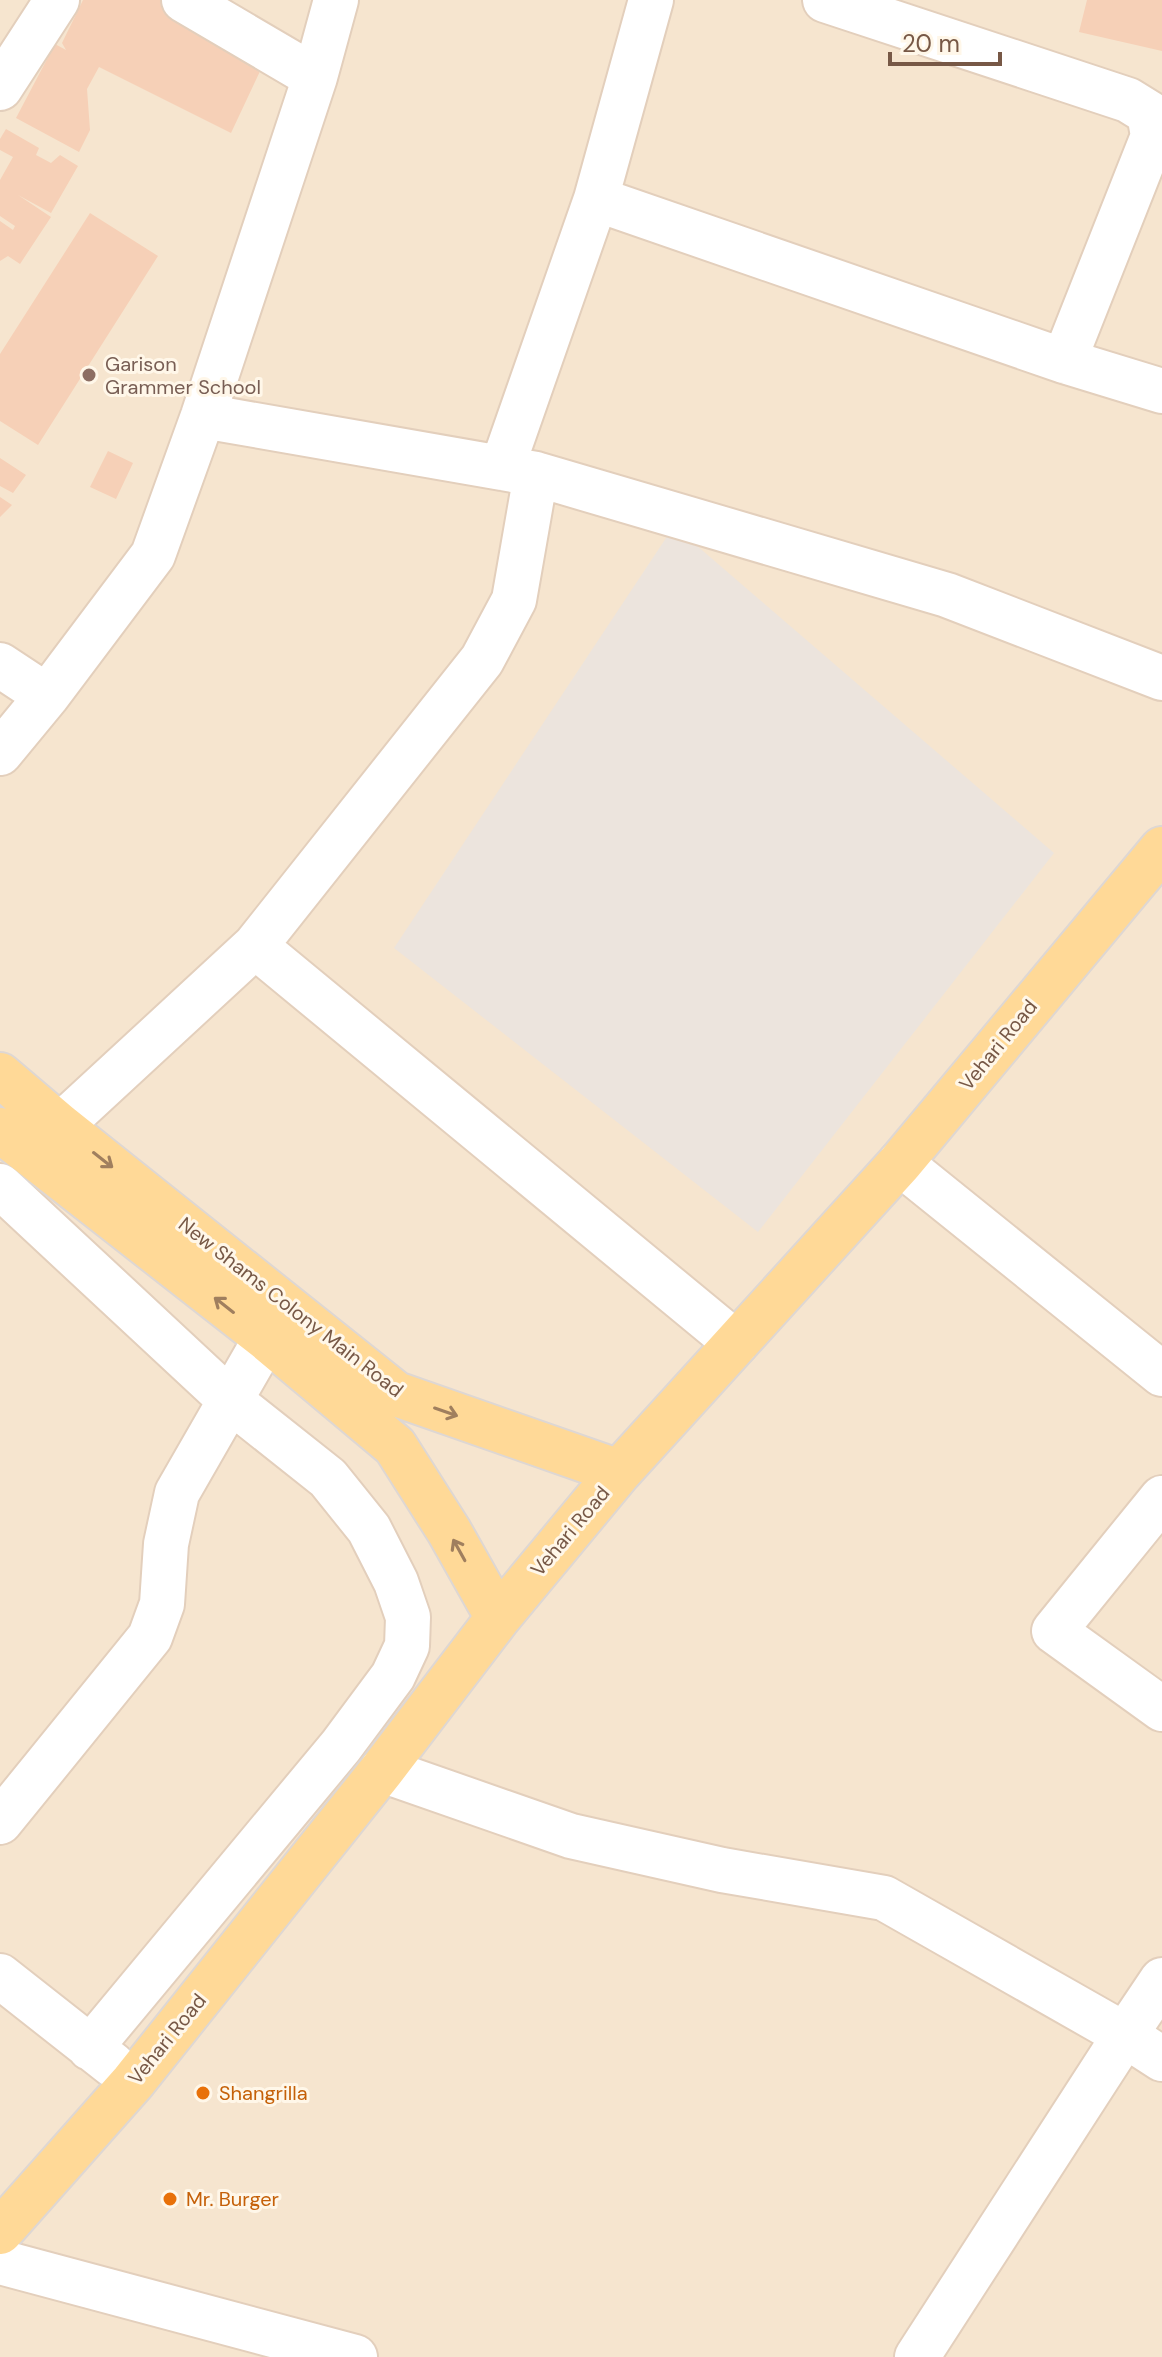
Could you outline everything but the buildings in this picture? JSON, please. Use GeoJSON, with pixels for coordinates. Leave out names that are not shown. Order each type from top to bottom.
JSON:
{"type":"FeatureCollection","features":[{"type":"Feature","properties":{"kind":"main road","name":"Vehari Road"},"geometry":{"type":"LineString","coordinates":[[0,2232],[133,2082],[382,1770],[498,1618],[619,1472],[900,1163],[1162,849]]}},
{"type":"Feature","properties":{"kind":"main road","name":"New Shams Colony Main Road"},"geometry":{"type":"LineString","coordinates":[[0,1075],[25,1135],[278,1323],[396,1394],[619,1472]]}},
{"type":"Feature","properties":{"kind":"main road","name":"New Shams Colony Main Road"},"geometry":{"type":"LineString","coordinates":[[278,1323],[395,1446],[449,1531],[498,1618]]}},
{"type":"Feature","properties":{"kind":"street"},"geometry":{"type":"LineString","coordinates":[[0,88],[57,0]]}},
{"type":"Feature","properties":{"kind":"street"},"geometry":{"type":"LineString","coordinates":[[184,0],[315,77]]}},
{"type":"Feature","properties":{"kind":"street"},"geometry":{"type":"LineString","coordinates":[[0,753],[153,555],[203,416],[315,77],[336,0]]}},
{"type":"Feature","properties":{"kind":"street"},"geometry":{"type":"LineString","coordinates":[[25,1135],[255,946],[482,660],[514,600],[519,471],[651,0]]}},
{"type":"Feature","properties":{"kind":"street"},"geometry":{"type":"LineString","coordinates":[[825,0],[1128,100],[1149,113],[1153,136],[1064,361]]}},
{"type":"Feature","properties":{"kind":"street"},"geometry":{"type":"LineString","coordinates":[[596,199],[1064,361],[1162,391]]}},
{"type":"Feature","properties":{"kind":"street"},"geometry":{"type":"LineString","coordinates":[[203,416],[519,471],[947,595],[1162,678]]}},
{"type":"Feature","properties":{"kind":"street"},"geometry":{"type":"LineString","coordinates":[[0,665],[47,696]]}},
{"type":"Feature","properties":{"kind":"street"},"geometry":{"type":"LineString","coordinates":[[255,946],[736,1343]]}},
{"type":"Feature","properties":{"kind":"street"},"geometry":{"type":"LineString","coordinates":[[900,1163],[1162,1374]]}},
{"type":"Feature","properties":{"kind":"street"},"geometry":{"type":"LineString","coordinates":[[0,1186],[231,1401],[328,1478],[369,1529],[396,1582],[408,1617],[407,1646],[393,1676],[341,1746],[90,2048]]}},
{"type":"Feature","properties":{"kind":"street"},"geometry":{"type":"LineString","coordinates":[[0,1822],[150,1637],[162,1604],[166,1544],[177,1493],[278,1323]]}},
{"type":"Feature","properties":{"kind":"street"},"geometry":{"type":"LineString","coordinates":[[1162,1498],[1054,1631],[1162,1709]]}},
{"type":"Feature","properties":{"kind":"street"},"geometry":{"type":"LineString","coordinates":[[382,1770],[571,1836],[722,1870],[884,1898],[1162,2059]]}},
{"type":"Feature","properties":{"kind":"street"},"geometry":{"type":"LineString","coordinates":[[0,1976],[133,2082]]}},
{"type":"Feature","properties":{"kind":"street"},"geometry":{"type":"LineString","coordinates":[[917,2357],[1162,1980]]}},
{"type":"Feature","properties":{"kind":"street"},"geometry":{"type":"LineString","coordinates":[[0,2262],[348,2356]]}},
{"type":"Feature","properties":{"kind":"shaded area"},"geometry":{"type":"Polygon","coordinates":[[[0,0],[1162,0],[1162,2357],[0,2357],[0,0]]]}},
{"type":"Feature","properties":{"kind":"shaded area"},"geometry":{"type":"Polygon","coordinates":[[[674,526],[1054,853],[758,1232],[394,948],[674,526]]]}},
{"type":"Feature","properties":{"kind":"place","name":"Garison Grammer School"},"geometry":{"type":"Point","coordinates":[89,375]}},
{"type":"Feature","properties":{"kind":"place","name":"Shangrilla"},"geometry":{"type":"Point","coordinates":[203,2093]}},
{"type":"Feature","properties":{"kind":"place","name":"Mr. Burger"},"geometry":{"type":"Point","coordinates":[170,2199]}}]}
